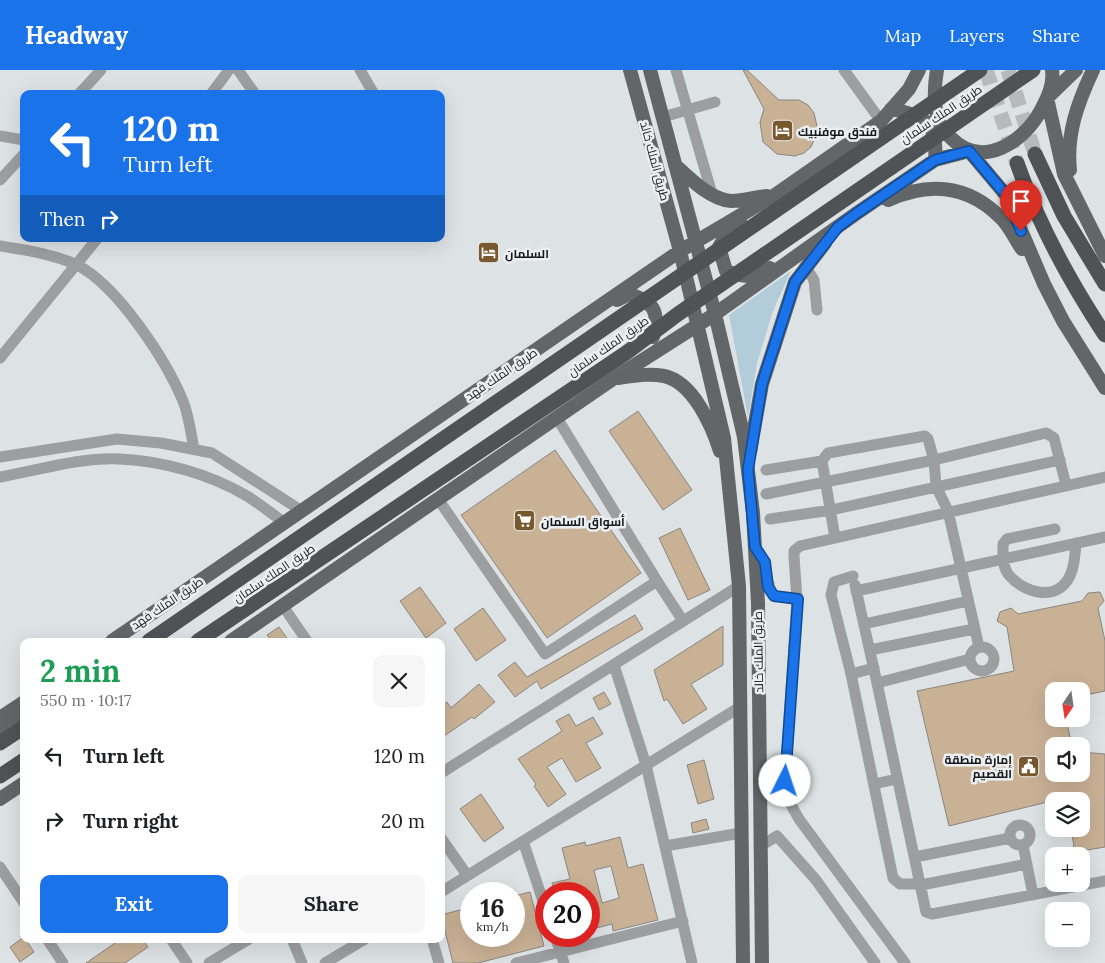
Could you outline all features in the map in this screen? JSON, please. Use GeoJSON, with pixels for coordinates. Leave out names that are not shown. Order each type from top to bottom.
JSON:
{"type":"FeatureCollection","features":[{"type":"Feature","properties":{"kind":"highway","name":"طريق الملك سلمان"},"geometry":{"type":"LineString","coordinates":[[153,638],[980,70]]}},
{"type":"Feature","properties":{"kind":"highway","name":"طريق الملك سلمان"},"geometry":{"type":"LineString","coordinates":[[202,638],[626,353],[678,314],[1033,70]]}},
{"type":"Feature","properties":{"kind":"highway"},"geometry":{"type":"LineString","coordinates":[[1035,154],[1064,216],[1105,284]]}},
{"type":"Feature","properties":{"kind":"highway"},"geometry":{"type":"LineString","coordinates":[[1017,163],[1029,196],[1055,248],[1105,335]]}},
{"type":"Feature","properties":{"kind":"highway"},"geometry":{"type":"LineString","coordinates":[[0,743],[20,730]]}},
{"type":"Feature","properties":{"kind":"highway"},"geometry":{"type":"LineString","coordinates":[[0,776],[20,763]]}},
{"type":"Feature","properties":{"kind":"main road","name":"طريق الملك خالد"},"geometry":{"type":"LineString","coordinates":[[630,70],[680,251],[696,326],[724,438],[729,477],[740,586],[743,963]]}},
{"type":"Feature","properties":{"kind":"main road","name":"طريق الملك خالد"},"geometry":{"type":"LineString","coordinates":[[650,70],[694,242],[715,314],[744,437],[755,547],[758,603],[759,847],[762,963]]}},
{"type":"Feature","properties":{"kind":"main road"},"geometry":{"type":"LineString","coordinates":[[909,89],[919,70]]}},
{"type":"Feature","properties":{"kind":"main road"},"geometry":{"type":"LineString","coordinates":[[909,89],[926,70]]}},
{"type":"Feature","properties":{"kind":"main road"},"geometry":{"type":"LineString","coordinates":[[937,70],[935,101],[941,127],[958,145],[969,151],[981,153],[1000,150],[1023,137],[1036,119],[1047,98],[1053,79],[1052,70]]}},
{"type":"Feature","properties":{"kind":"main road"},"geometry":{"type":"LineString","coordinates":[[1047,98],[1076,70]]}},
{"type":"Feature","properties":{"kind":"main road"},"geometry":{"type":"LineString","coordinates":[[1072,191],[1068,158],[1073,119],[1093,70]]}},
{"type":"Feature","properties":{"kind":"main road","name":"طريق الملك فهد"},"geometry":{"type":"LineString","coordinates":[[116,638],[680,251],[775,195],[881,121],[909,89]]}},
{"type":"Feature","properties":{"kind":"main road"},"geometry":{"type":"LineString","coordinates":[[1047,98],[1064,174],[1105,256]]}},
{"type":"Feature","properties":{"kind":"main road"},"geometry":{"type":"LineString","coordinates":[[891,109],[912,113],[933,128],[937,142],[935,160]]}},
{"type":"Feature","properties":{"kind":"main road"},"geometry":{"type":"LineString","coordinates":[[235,638],[614,378],[715,314],[935,160],[969,151]]}},
{"type":"Feature","properties":{"kind":"main road"},"geometry":{"type":"LineString","coordinates":[[969,151],[1006,195],[1044,284],[1063,321],[1105,388]]}},
{"type":"Feature","properties":{"kind":"main road"},"geometry":{"type":"LineString","coordinates":[[675,165],[690,179],[712,194],[730,201],[775,195]]}},
{"type":"Feature","properties":{"kind":"main road"},"geometry":{"type":"LineString","coordinates":[[857,213],[904,192],[928,188],[953,190],[976,199],[1000,217],[1044,284]]}},
{"type":"Feature","properties":{"kind":"main road"},"geometry":{"type":"LineString","coordinates":[[775,195],[731,227],[719,247],[726,271],[740,276],[756,276],[838,227]]}},
{"type":"Feature","properties":{"kind":"main road"},"geometry":{"type":"LineString","coordinates":[[748,470],[762,384],[795,282],[805,266],[838,227]]}},
{"type":"Feature","properties":{"kind":"main road"},"geometry":{"type":"LineString","coordinates":[[579,320],[629,294],[646,300],[654,310],[657,323],[652,344],[614,378]]}},
{"type":"Feature","properties":{"kind":"main road"},"geometry":{"type":"LineString","coordinates":[[614,378],[643,374],[666,376],[683,385],[703,411],[729,477]]}},
{"type":"Feature","properties":{"kind":"main road"},"geometry":{"type":"LineString","coordinates":[[0,718],[20,705]]}},
{"type":"Feature","properties":{"kind":"main road"},"geometry":{"type":"LineString","coordinates":[[0,730],[20,717]]}},
{"type":"Feature","properties":{"kind":"main road"},"geometry":{"type":"LineString","coordinates":[[4,797],[20,782]]}},
{"type":"Feature","properties":{"kind":"main road"},"geometry":{"type":"LineString","coordinates":[[4,797],[20,786]]}},
{"type":"Feature","properties":{"kind":"street"},"geometry":{"type":"LineString","coordinates":[[82,90],[100,70]]}},
{"type":"Feature","properties":{"kind":"street"},"geometry":{"type":"LineString","coordinates":[[214,90],[229,70]]}},
{"type":"Feature","properties":{"kind":"street"},"geometry":{"type":"LineString","coordinates":[[238,70],[252,90]]}},
{"type":"Feature","properties":{"kind":"street"},"geometry":{"type":"LineString","coordinates":[[360,70],[372,90]]}},
{"type":"Feature","properties":{"kind":"street"},"geometry":{"type":"LineString","coordinates":[[676,70],[712,194]]}},
{"type":"Feature","properties":{"kind":"street"},"geometry":{"type":"LineString","coordinates":[[844,70],[881,121]]}},
{"type":"Feature","properties":{"kind":"street"},"geometry":{"type":"LineString","coordinates":[[662,117],[715,102]]}},
{"type":"Feature","properties":{"kind":"street"},"geometry":{"type":"LineString","coordinates":[[0,136],[20,139]]}},
{"type":"Feature","properties":{"kind":"street"},"geometry":{"type":"LineString","coordinates":[[0,180],[20,158]]}},
{"type":"Feature","properties":{"kind":"street"},"geometry":{"type":"LineString","coordinates":[[0,358],[95,242]]}},
{"type":"Feature","properties":{"kind":"street"},"geometry":{"type":"LineString","coordinates":[[0,246],[37,253],[76,265],[97,277],[148,338],[183,402],[194,450]]}},
{"type":"Feature","properties":{"kind":"street"},"geometry":{"type":"LineString","coordinates":[[805,266],[814,280],[818,310]]}},
{"type":"Feature","properties":{"kind":"street"},"geometry":{"type":"LineString","coordinates":[[556,418],[683,621]]}},
{"type":"Feature","properties":{"kind":"street"},"geometry":{"type":"LineString","coordinates":[[766,494],[934,460],[1046,433],[1054,438],[1066,485]]}},
{"type":"Feature","properties":{"kind":"street"},"geometry":{"type":"LineString","coordinates":[[766,470],[822,461],[828,453],[920,436],[928,438],[934,460],[936,486],[948,512],[979,647]]}},
{"type":"Feature","properties":{"kind":"street"},"geometry":{"type":"LineString","coordinates":[[0,457],[117,439],[160,443],[212,453],[302,511]]}},
{"type":"Feature","properties":{"kind":"street"},"geometry":{"type":"LineString","coordinates":[[0,477],[90,461],[119,459],[161,464],[216,481],[247,496],[285,522]]}},
{"type":"Feature","properties":{"kind":"street"},"geometry":{"type":"LineString","coordinates":[[770,519],[830,510],[1060,460]]}},
{"type":"Feature","properties":{"kind":"street"},"geometry":{"type":"LineString","coordinates":[[822,461],[835,538]]}},
{"type":"Feature","properties":{"kind":"street"},"geometry":{"type":"LineString","coordinates":[[905,963],[799,819],[790,803],[785,781],[798,599],[794,551],[800,546],[1105,477]]}},
{"type":"Feature","properties":{"kind":"street"},"geometry":{"type":"LineString","coordinates":[[438,499],[545,654],[657,581]]}},
{"type":"Feature","properties":{"kind":"street"},"geometry":{"type":"LineString","coordinates":[[1055,529],[1007,539],[1003,544],[1003,560],[1008,574],[1023,586],[1037,593],[1046,593],[1066,582],[1074,563],[1076,543]]}},
{"type":"Feature","properties":{"kind":"street"},"geometry":{"type":"LineString","coordinates":[[856,591],[1105,537]]}},
{"type":"Feature","properties":{"kind":"street"},"geometry":{"type":"LineString","coordinates":[[755,547],[765,562],[768,587],[774,596],[798,599]]}},
{"type":"Feature","properties":{"kind":"street"},"geometry":{"type":"LineString","coordinates":[[1026,864],[921,885],[900,884],[894,878],[851,674],[831,595],[834,582],[853,574],[915,857],[921,885],[926,912],[932,914],[1105,881]]}},
{"type":"Feature","properties":{"kind":"street"},"geometry":{"type":"LineString","coordinates":[[445,771],[740,586]]}},
{"type":"Feature","properties":{"kind":"street"},"geometry":{"type":"LineString","coordinates":[[864,624],[968,600]]}},
{"type":"Feature","properties":{"kind":"street"},"geometry":{"type":"LineString","coordinates":[[282,606],[305,638]]}},
{"type":"Feature","properties":{"kind":"street"},"geometry":{"type":"LineString","coordinates":[[870,650],[974,629]]}},
{"type":"Feature","properties":{"kind":"street"},"geometry":{"type":"LineString","coordinates":[[979,647],[984,647],[993,653],[993,663],[990,667],[981,670],[976,668],[970,659],[974,650],[979,647]]}},
{"type":"Feature","properties":{"kind":"street"},"geometry":{"type":"LineString","coordinates":[[877,683],[970,659]]}},
{"type":"Feature","properties":{"kind":"street"},"geometry":{"type":"LineString","coordinates":[[614,665],[646,765],[692,963]]}},
{"type":"Feature","properties":{"kind":"street"},"geometry":{"type":"LineString","coordinates":[[851,674],[874,668]]}},
{"type":"Feature","properties":{"kind":"street"},"geometry":{"type":"LineString","coordinates":[[445,889],[740,708]]}},
{"type":"Feature","properties":{"kind":"street"},"geometry":{"type":"LineString","coordinates":[[874,784],[897,778]]}},
{"type":"Feature","properties":{"kind":"street"},"geometry":{"type":"LineString","coordinates":[[1010,838],[1013,828],[1018,825],[1027,828],[1030,838],[1023,845]]}},
{"type":"Feature","properties":{"kind":"street"},"geometry":{"type":"LineString","coordinates":[[665,846],[741,833]]}},
{"type":"Feature","properties":{"kind":"street"},"geometry":{"type":"LineString","coordinates":[[759,847],[777,836],[816,880],[875,963]]}},
{"type":"Feature","properties":{"kind":"street"},"geometry":{"type":"LineString","coordinates":[[915,857],[1010,838]]}},
{"type":"Feature","properties":{"kind":"street"},"geometry":{"type":"LineString","coordinates":[[1010,838],[1013,842],[1023,845]]}},
{"type":"Feature","properties":{"kind":"street"},"geometry":{"type":"LineString","coordinates":[[523,841],[537,882]]}},
{"type":"Feature","properties":{"kind":"street"},"geometry":{"type":"LineString","coordinates":[[445,844],[467,875]]}},
{"type":"Feature","properties":{"kind":"street"},"geometry":{"type":"LineString","coordinates":[[1023,845],[1033,895]]}},
{"type":"Feature","properties":{"kind":"street"},"geometry":{"type":"LineString","coordinates":[[0,867],[20,897]]}},
{"type":"Feature","properties":{"kind":"street"},"geometry":{"type":"LineString","coordinates":[[516,963],[683,921]]}},
{"type":"Feature","properties":{"kind":"street"},"geometry":{"type":"LineString","coordinates":[[50,943],[62,963]]}},
{"type":"Feature","properties":{"kind":"street"},"geometry":{"type":"LineString","coordinates":[[174,943],[187,963]]}},
{"type":"Feature","properties":{"kind":"street"},"geometry":{"type":"LineString","coordinates":[[209,963],[242,943]]}},
{"type":"Feature","properties":{"kind":"street"},"geometry":{"type":"LineString","coordinates":[[294,943],[302,963]]}},
{"type":"Feature","properties":{"kind":"street"},"geometry":{"type":"LineString","coordinates":[[325,963],[358,943]]}},
{"type":"Feature","properties":{"kind":"street"},"geometry":{"type":"LineString","coordinates":[[433,943],[440,963]]}},
{"type":"Feature","properties":{"kind":"street"},"geometry":{"type":"LineString","coordinates":[[559,947],[564,963]]}},
{"type":"Feature","properties":{"kind":"shaded area"},"geometry":{"type":"Polygon","coordinates":[[[791,271],[773,311],[757,363],[748,417],[729,315],[791,271]]]}},
{"type":"Feature","properties":{"kind":"building"},"geometry":{"type":"Polygon","coordinates":[[[743,70],[747,70],[779,100],[799,100],[808,105],[814,113],[818,131],[811,147],[804,153],[795,156],[777,154],[763,142],[760,122],[764,109],[743,70]]]}},
{"type":"Feature","properties":{"kind":"building"},"geometry":{"type":"Polygon","coordinates":[[[638,411],[692,490],[663,510],[609,431],[638,411]]]}},
{"type":"Feature","properties":{"kind":"building"},"geometry":{"type":"Polygon","coordinates":[[[555,450],[641,573],[547,638],[461,515],[555,450]]]}},
{"type":"Feature","properties":{"kind":"building"},"geometry":{"type":"Polygon","coordinates":[[[680,528],[710,590],[688,600],[659,538],[680,528]]]}},
{"type":"Feature","properties":{"kind":"building"},"geometry":{"type":"Polygon","coordinates":[[[420,587],[446,623],[426,638],[400,601],[420,587]]]}},
{"type":"Feature","properties":{"kind":"building"},"geometry":{"type":"Polygon","coordinates":[[[1100,592],[1104,601],[1098,608],[1105,641],[1105,691],[1090,694],[1090,682],[1045,682],[1045,728],[1068,728],[1070,737],[1045,737],[1045,782],[1090,782],[1090,753],[1105,754],[1105,847],[1090,850],[1090,847],[1074,847],[1072,837],[1090,837],[1090,792],[1045,792],[1045,803],[949,826],[917,691],[1014,671],[1007,627],[997,621],[1000,612],[1011,608],[1018,614],[1082,601],[1088,593],[1100,592]]]}},
{"type":"Feature","properties":{"kind":"building"},"geometry":{"type":"Polygon","coordinates":[[[483,608],[506,640],[476,661],[454,629],[483,608]]]}},
{"type":"Feature","properties":{"kind":"building"},"geometry":{"type":"Polygon","coordinates":[[[635,615],[643,629],[541,689],[537,681],[515,697],[498,675],[515,662],[527,677],[635,615]]]}},
{"type":"Feature","properties":{"kind":"building"},"geometry":{"type":"Polygon","coordinates":[[[723,626],[723,665],[691,684],[707,709],[683,724],[667,699],[664,701],[654,670],[723,626]]]}},
{"type":"Feature","properties":{"kind":"building"},"geometry":{"type":"Polygon","coordinates":[[[279,627],[287,638],[270,638],[267,635],[279,627]]]}},
{"type":"Feature","properties":{"kind":"building"},"geometry":{"type":"Polygon","coordinates":[[[479,684],[495,702],[474,719],[472,717],[445,735],[445,703],[447,702],[451,708],[479,684]]]}},
{"type":"Feature","properties":{"kind":"building"},"geometry":{"type":"Polygon","coordinates":[[[604,692],[611,704],[599,710],[593,698],[604,692]]]}},
{"type":"Feature","properties":{"kind":"building"},"geometry":{"type":"Polygon","coordinates":[[[569,714],[576,726],[593,717],[603,734],[586,743],[601,768],[576,782],[562,758],[547,767],[566,794],[548,807],[534,786],[536,784],[518,759],[562,731],[556,721],[569,714]]]}},
{"type":"Feature","properties":{"kind":"building"},"geometry":{"type":"Polygon","coordinates":[[[704,760],[714,799],[698,804],[687,765],[704,760]]]}},
{"type":"Feature","properties":{"kind":"building"},"geometry":{"type":"Polygon","coordinates":[[[481,794],[504,828],[484,842],[460,809],[481,794]]]}},
{"type":"Feature","properties":{"kind":"building"},"geometry":{"type":"Polygon","coordinates":[[[706,819],[709,829],[693,833],[691,823],[706,819]]]}},
{"type":"Feature","properties":{"kind":"building"},"geometry":{"type":"Polygon","coordinates":[[[620,837],[628,868],[643,864],[658,920],[613,931],[612,924],[600,927],[600,895],[602,903],[619,898],[611,866],[594,870],[597,882],[556,882],[570,879],[562,848],[585,842],[586,846],[620,837]]]}},
{"type":"Feature","properties":{"kind":"building"},"geometry":{"type":"Polygon","coordinates":[[[530,892],[535,911],[535,947],[540,947],[478,963],[453,963],[445,931],[445,914],[460,910],[460,947],[525,947],[525,893],[530,892]]]}},
{"type":"Feature","properties":{"kind":"building"},"geometry":{"type":"Polygon","coordinates":[[[20,940],[20,943],[28,943],[34,952],[20,962],[10,947],[20,940]]]}},
{"type":"Feature","properties":{"kind":"building"},"geometry":{"type":"Polygon","coordinates":[[[115,943],[145,943],[148,947],[125,963],[86,963],[115,943]]]}},
{"type":"Feature","properties":{"kind":"tunnel"},"geometry":{"type":"LineString","coordinates":[[986,70],[1017,163]]}},
{"type":"Feature","properties":{"kind":"tunnel"},"geometry":{"type":"LineString","coordinates":[[1008,70],[1035,154]]}},
{"type":"Feature","properties":{"kind":"place","name":"فندق موفنبيك"},"geometry":{"type":"Point","coordinates":[782,131]}},
{"type":"Feature","properties":{"kind":"place","name":"السلمان"},"geometry":{"type":"Point","coordinates":[489,253]}},
{"type":"Feature","properties":{"kind":"place","name":"أسواق السلمان"},"geometry":{"type":"Point","coordinates":[525,521]}},
{"type":"Feature","properties":{"kind":"place","name":"إمارة منطقة القصيم"},"geometry":{"type":"Point","coordinates":[1028,766]}},
{"type":"Feature","properties":{"kind":"route"},"geometry":{"type":"LineString","coordinates":[[785,781],[798,599],[774,596],[768,587],[765,562],[755,547],[748,470],[762,384],[795,282],[805,266],[838,227],[935,160],[969,151],[1006,195],[1021,231]]}}]}
